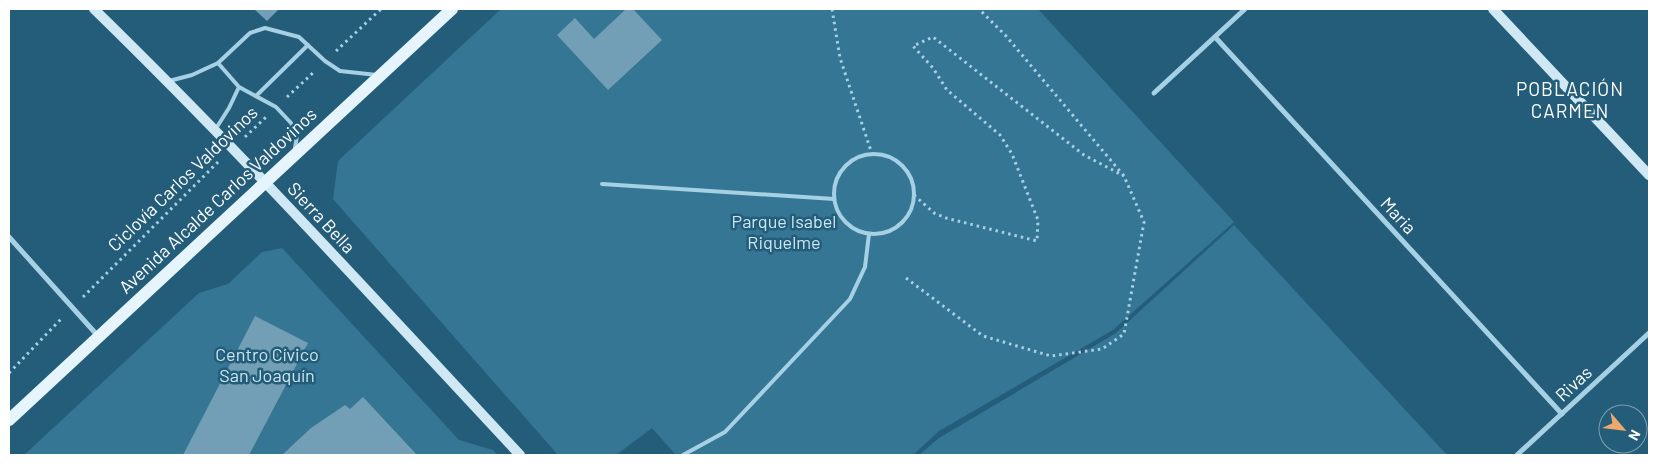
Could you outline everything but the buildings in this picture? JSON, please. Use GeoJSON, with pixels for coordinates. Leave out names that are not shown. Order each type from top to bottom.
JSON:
{"type":"FeatureCollection","features":[{"type":"Feature","properties":{"kind":"main road","name":"Avenida Alcalde Carlos Valdovinos"},"geometry":{"type":"LineString","coordinates":[[9,420],[452,9]]}},
{"type":"Feature","properties":{"kind":"street","name":"Sierra Bella"},"geometry":{"type":"LineString","coordinates":[[94,9],[233,148],[520,455]]}},
{"type":"Feature","properties":{"kind":"street"},"geometry":{"type":"LineString","coordinates":[[1154,93],[1245,9]]}},
{"type":"Feature","properties":{"kind":"street"},"geometry":{"type":"LineString","coordinates":[[1493,9],[1649,175]]}},
{"type":"Feature","properties":{"kind":"street","name":"Maria"},"geometry":{"type":"LineString","coordinates":[[1215,37],[1562,414]]}},
{"type":"Feature","properties":{"kind":"street"},"geometry":{"type":"LineString","coordinates":[[9,237],[98,336]]}},
{"type":"Feature","properties":{"kind":"street","name":"Rivas"},"geometry":{"type":"LineString","coordinates":[[1517,455],[1649,332]]}},
{"type":"Feature","properties":{"kind":"lane"},"geometry":{"type":"LineString","coordinates":[[168,82],[192,75],[218,62],[250,34],[265,28],[299,37],[340,71],[380,75]]}},
{"type":"Feature","properties":{"kind":"lane"},"geometry":{"type":"LineString","coordinates":[[256,96],[308,45]]}},
{"type":"Feature","properties":{"kind":"lane"},"geometry":{"type":"LineString","coordinates":[[218,62],[239,87],[276,107],[290,123],[297,136],[295,154]]}},
{"type":"Feature","properties":{"kind":"lane"},"geometry":{"type":"LineString","coordinates":[[215,130],[229,108],[239,87]]}},
{"type":"Feature","properties":{"kind":"lane"},"geometry":{"type":"LineString","coordinates":[[872,154],[885,156],[897,161],[906,170],[912,182],[914,195],[910,212],[900,225],[885,233],[869,234],[856,231],[845,223],[838,212],[834,199],[835,186],[839,174],[848,164],[859,157],[872,154]]}},
{"type":"Feature","properties":{"kind":"lane"},"geometry":{"type":"LineString","coordinates":[[602,184],[834,199]]}},
{"type":"Feature","properties":{"kind":"lane"},"geometry":{"type":"LineString","coordinates":[[683,455],[725,432],[850,299],[865,267],[869,234]]}},
{"type":"Feature","properties":{"kind":"path","name":"Ciclovía Carlos Valdovinos"},"geometry":{"type":"LineString","coordinates":[[9,373],[233,148],[381,9]]}},
{"type":"Feature","properties":{"kind":"path"},"geometry":{"type":"LineString","coordinates":[[832,9],[840,58],[872,154]]}},
{"type":"Feature","properties":{"kind":"path"},"geometry":{"type":"LineString","coordinates":[[906,278],[983,336],[1051,356],[1102,349],[1124,334],[1144,222],[1124,176],[1006,36],[979,9]]}},
{"type":"Feature","properties":{"kind":"path"},"geometry":{"type":"LineString","coordinates":[[914,195],[934,213],[946,218],[1036,241],[1038,220],[1012,154],[1000,135],[947,90],[933,68],[914,46],[933,36],[1084,155],[1124,176]]}},
{"type":"Feature","properties":{"kind":"green space","name":"Parque Isabel Riquelme"},"geometry":{"type":"Polygon","coordinates":[[[501,9],[1038,9],[1234,222],[1113,330],[939,431],[913,455],[676,455],[652,428],[616,455],[558,455],[333,199],[338,161],[501,9]]]}},
{"type":"Feature","properties":{"kind":"green space"},"geometry":{"type":"Polygon","coordinates":[[[1234,225],[1447,455],[919,455],[939,438],[1116,333],[1234,225]]]}},
{"type":"Feature","properties":{"kind":"green space","name":"Centro Cívico San Joaquín"},"geometry":{"type":"Polygon","coordinates":[[[282,248],[459,440],[493,450],[498,455],[24,455],[199,293],[228,284],[262,252],[282,248]]]}},
{"type":"Feature","properties":{"kind":"district","name":"POBLACIÓN CARMEN"},"geometry":{"type":"Point","coordinates":[1570,100]}}]}
